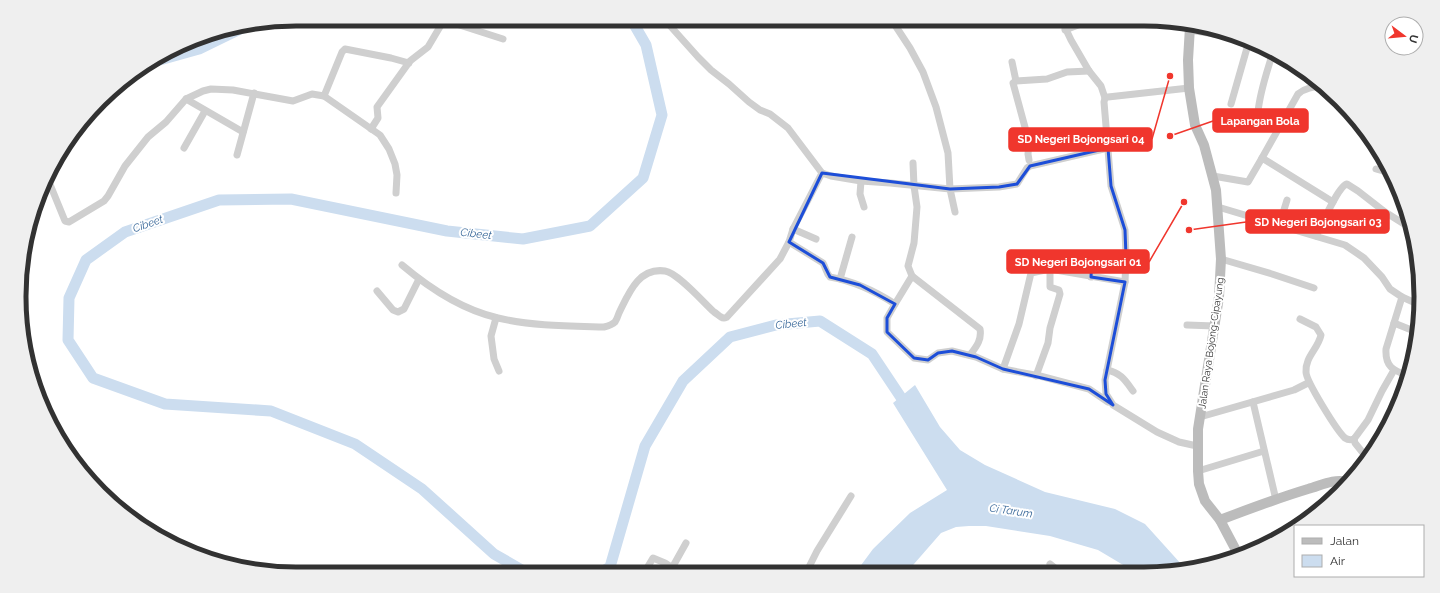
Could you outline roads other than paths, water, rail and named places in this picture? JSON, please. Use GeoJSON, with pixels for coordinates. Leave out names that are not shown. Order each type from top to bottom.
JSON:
{"type":"FeatureCollection","features":[{"type":"Feature","properties":{"kind":"street"},"geometry":{"type":"LineString","coordinates":[[371,129],[378,118],[378,107],[409,63],[428,47],[440,26]]}},
{"type":"Feature","properties":{"kind":"street"},"geometry":{"type":"LineString","coordinates":[[463,26],[503,39]]}},
{"type":"Feature","properties":{"kind":"street"},"geometry":{"type":"LineString","coordinates":[[670,26],[711,70],[749,102],[760,110],[770,114],[788,128],[822,173],[831,176],[861,181],[950,189],[1014,185],[1019,181],[1027,168],[1030,166],[1108,148]]}},
{"type":"Feature","properties":{"kind":"street"},"geometry":{"type":"LineString","coordinates":[[896,26],[923,72],[936,107],[948,153],[950,189],[954,212]]}},
{"type":"Feature","properties":{"kind":"street"},"geometry":{"type":"LineString","coordinates":[[1064,26],[1089,72],[1101,86],[1105,98],[1104,102],[1112,186],[1125,230],[1125,282],[1107,370],[1105,388],[1106,394],[1113,405]]}},
{"type":"Feature","properties":{"kind":"street"},"geometry":{"type":"LineString","coordinates":[[1065,30],[1076,26]]}},
{"type":"Feature","properties":{"kind":"street","name":"Jalan Raya Bojong-Cipayung"},"geometry":{"type":"LineString","coordinates":[[1190,30],[1188,60],[1189,88],[1195,125],[1204,145],[1213,176],[1218,207],[1221,259],[1219,297],[1200,417],[1197,446],[1199,484],[1205,501],[1220,520],[1236,550]]}},
{"type":"Feature","properties":{"kind":"street"},"geometry":{"type":"LineString","coordinates":[[1231,104],[1247,47]]}},
{"type":"Feature","properties":{"kind":"street"},"geometry":{"type":"LineString","coordinates":[[324,96],[342,52],[345,49],[392,58],[409,63]]}},
{"type":"Feature","properties":{"kind":"street"},"geometry":{"type":"LineString","coordinates":[[1258,112],[1260,96],[1271,58]]}},
{"type":"Feature","properties":{"kind":"street"},"geometry":{"type":"LineString","coordinates":[[1012,62],[1016,81],[1013,85],[1029,142],[1029,160]]}},
{"type":"Feature","properties":{"kind":"street"},"geometry":{"type":"LineString","coordinates":[[1016,81],[1047,78],[1067,72],[1089,72]]}},
{"type":"Feature","properties":{"kind":"street"},"geometry":{"type":"LineString","coordinates":[[1213,176],[1248,182],[1298,94],[1306,89],[1314,87]]}},
{"type":"Feature","properties":{"kind":"street"},"geometry":{"type":"LineString","coordinates":[[1105,98],[1189,88]]}},
{"type":"Feature","properties":{"kind":"street"},"geometry":{"type":"LineString","coordinates":[[50,186],[65,221],[69,222],[104,201],[125,166],[148,137],[166,122],[186,99],[211,89],[233,90],[293,100],[312,94],[324,96],[380,135],[395,164],[397,175],[396,193]]}},
{"type":"Feature","properties":{"kind":"street"},"geometry":{"type":"LineString","coordinates":[[237,155],[254,93]]}},
{"type":"Feature","properties":{"kind":"street"},"geometry":{"type":"LineString","coordinates":[[186,99],[243,132]]}},
{"type":"Feature","properties":{"kind":"street"},"geometry":{"type":"LineString","coordinates":[[184,148],[205,111]]}},
{"type":"Feature","properties":{"kind":"street"},"geometry":{"type":"LineString","coordinates":[[1262,158],[1333,202]]}},
{"type":"Feature","properties":{"kind":"street"},"geometry":{"type":"LineString","coordinates":[[914,163],[914,186],[917,214],[914,243],[908,266],[912,276],[980,329],[981,334],[978,344],[970,355]]}},
{"type":"Feature","properties":{"kind":"street"},"geometry":{"type":"LineString","coordinates":[[1376,169],[1383,171]]}},
{"type":"Feature","properties":{"kind":"street"},"geometry":{"type":"LineString","coordinates":[[402,265],[419,279],[469,308],[496,318],[548,325],[604,327],[611,325],[615,321],[630,291],[637,281],[644,275],[651,272],[664,271],[670,273],[706,305],[724,318],[727,317],[780,259],[789,242],[793,229],[822,173]]}},
{"type":"Feature","properties":{"kind":"street"},"geometry":{"type":"LineString","coordinates":[[861,181],[860,194],[864,207]]}},
{"type":"Feature","properties":{"kind":"street"},"geometry":{"type":"LineString","coordinates":[[1316,236],[1333,202],[1344,185],[1349,185],[1385,212],[1404,224]]}},
{"type":"Feature","properties":{"kind":"street"},"geometry":{"type":"LineString","coordinates":[[1279,226],[1287,200]]}},
{"type":"Feature","properties":{"kind":"street"},"geometry":{"type":"LineString","coordinates":[[1218,207],[1316,236],[1350,248],[1364,258],[1382,277],[1390,289],[1414,302]]}},
{"type":"Feature","properties":{"kind":"street"},"geometry":{"type":"LineString","coordinates":[[793,229],[816,239]]}},
{"type":"Feature","properties":{"kind":"street"},"geometry":{"type":"LineString","coordinates":[[840,279],[852,237]]}},
{"type":"Feature","properties":{"kind":"street"},"geometry":{"type":"LineString","coordinates":[[789,242],[823,263],[826,267],[826,273],[830,277],[860,285],[895,304]]}},
{"type":"Feature","properties":{"kind":"street"},"geometry":{"type":"LineString","coordinates":[[1016,254],[1126,256]]}},
{"type":"Feature","properties":{"kind":"street"},"geometry":{"type":"LineString","coordinates":[[1091,277],[1092,255]]}},
{"type":"Feature","properties":{"kind":"street"},"geometry":{"type":"LineString","coordinates":[[1221,259],[1314,288]]}},
{"type":"Feature","properties":{"kind":"street"},"geometry":{"type":"LineString","coordinates":[[1003,369],[1018,324],[1031,273],[1050,269],[1125,282]]}},
{"type":"Feature","properties":{"kind":"street"},"geometry":{"type":"LineString","coordinates":[[1036,376],[1048,343],[1050,328],[1060,294],[1060,290],[1050,287],[1050,269]]}},
{"type":"Feature","properties":{"kind":"street"},"geometry":{"type":"LineString","coordinates":[[912,276],[887,318],[888,332],[914,358],[928,360],[938,353],[952,350],[970,355],[1003,369],[1089,389],[1113,405],[1168,437],[1197,446]]}},
{"type":"Feature","properties":{"kind":"street"},"geometry":{"type":"LineString","coordinates":[[377,291],[393,310],[398,312],[404,308],[419,279]]}},
{"type":"Feature","properties":{"kind":"street"},"geometry":{"type":"LineString","coordinates":[[1402,297],[1386,349],[1386,354],[1388,363],[1394,370],[1403,374]]}},
{"type":"Feature","properties":{"kind":"street"},"geometry":{"type":"LineString","coordinates":[[496,318],[491,336],[492,352],[499,371]]}},
{"type":"Feature","properties":{"kind":"street"},"geometry":{"type":"LineString","coordinates":[[1300,319],[1316,327],[1321,336],[1306,366],[1308,383],[1333,422],[1344,436],[1350,440],[1354,439]]}},
{"type":"Feature","properties":{"kind":"street"},"geometry":{"type":"LineString","coordinates":[[1394,323],[1412,330]]}},
{"type":"Feature","properties":{"kind":"street"},"geometry":{"type":"LineString","coordinates":[[1187,325],[1215,326]]}},
{"type":"Feature","properties":{"kind":"street"},"geometry":{"type":"LineString","coordinates":[[1107,370],[1115,372],[1133,390]]}},
{"type":"Feature","properties":{"kind":"street"},"geometry":{"type":"LineString","coordinates":[[1354,439],[1368,420],[1394,370]]}},
{"type":"Feature","properties":{"kind":"street"},"geometry":{"type":"LineString","coordinates":[[1200,417],[1294,390],[1308,383]]}},
{"type":"Feature","properties":{"kind":"street"},"geometry":{"type":"LineString","coordinates":[[1254,402],[1276,500]]}},
{"type":"Feature","properties":{"kind":"street"},"geometry":{"type":"LineString","coordinates":[[1354,439],[1355,443],[1363,453]]}},
{"type":"Feature","properties":{"kind":"street"},"geometry":{"type":"LineString","coordinates":[[1198,470],[1264,450]]}},
{"type":"Feature","properties":{"kind":"street"},"geometry":{"type":"LineString","coordinates":[[1220,520],[1328,483],[1342,481]]}},
{"type":"Feature","properties":{"kind":"street"},"geometry":{"type":"LineString","coordinates":[[809,567],[817,551],[851,496]]}},
{"type":"Feature","properties":{"kind":"street"},"geometry":{"type":"LineString","coordinates":[[673,567],[686,543]]}},
{"type":"Feature","properties":{"kind":"street"},"geometry":{"type":"LineString","coordinates":[[648,567],[654,558],[666,563],[671,567]]}},
{"type":"Feature","properties":{"kind":"street"},"geometry":{"type":"LineString","coordinates":[[1050,564],[1054,567]]}},
{"type":"Feature","properties":{"kind":"water","name":"Ci Tarum"},"geometry":{"type":"Polygon","coordinates":[[[915,385],[940,427],[960,450],[985,465],[1045,492],[1115,509],[1145,524],[1182,565],[1127,567],[1098,550],[1050,536],[986,526],[969,526],[956,527],[941,533],[911,567],[860,567],[873,549],[910,513],[947,490],[893,403],[915,385]]]}},
{"type":"Feature","properties":{"kind":"waterway","name":"Cibeet"},"geometry":{"type":"LineString","coordinates":[[517,567],[494,554],[422,489],[355,444],[271,411],[165,404],[93,378],[68,340],[69,298],[86,260],[125,232],[219,200],[291,199],[447,231],[523,239],[590,226],[643,178],[662,115],[646,45],[635,26]]}},
{"type":"Feature","properties":{"kind":"waterway","name":"Cibeet"},"geometry":{"type":"LineString","coordinates":[[172,57],[199,49],[229,34]]}},
{"type":"Feature","properties":{"kind":"waterway","name":"Cibeet"},"geometry":{"type":"LineString","coordinates":[[610,567],[645,446],[683,381],[730,337],[776,325],[820,321],[872,354],[908,408]]}},
{"type":"Feature","properties":{"kind":"place","name":"SD Negeri Bojongsari 04"},"geometry":{"type":"Point","coordinates":[1170,76]}},
{"type":"Feature","properties":{"kind":"place","name":"Lapangan Bola"},"geometry":{"type":"Point","coordinates":[1170,136]}},
{"type":"Feature","properties":{"kind":"place","name":"SD Negeri Bojongsari 01"},"geometry":{"type":"Point","coordinates":[1184,202]}},
{"type":"Feature","properties":{"kind":"place","name":"SD Negeri Bojongsari 03"},"geometry":{"type":"Point","coordinates":[1189,230]}}]}
